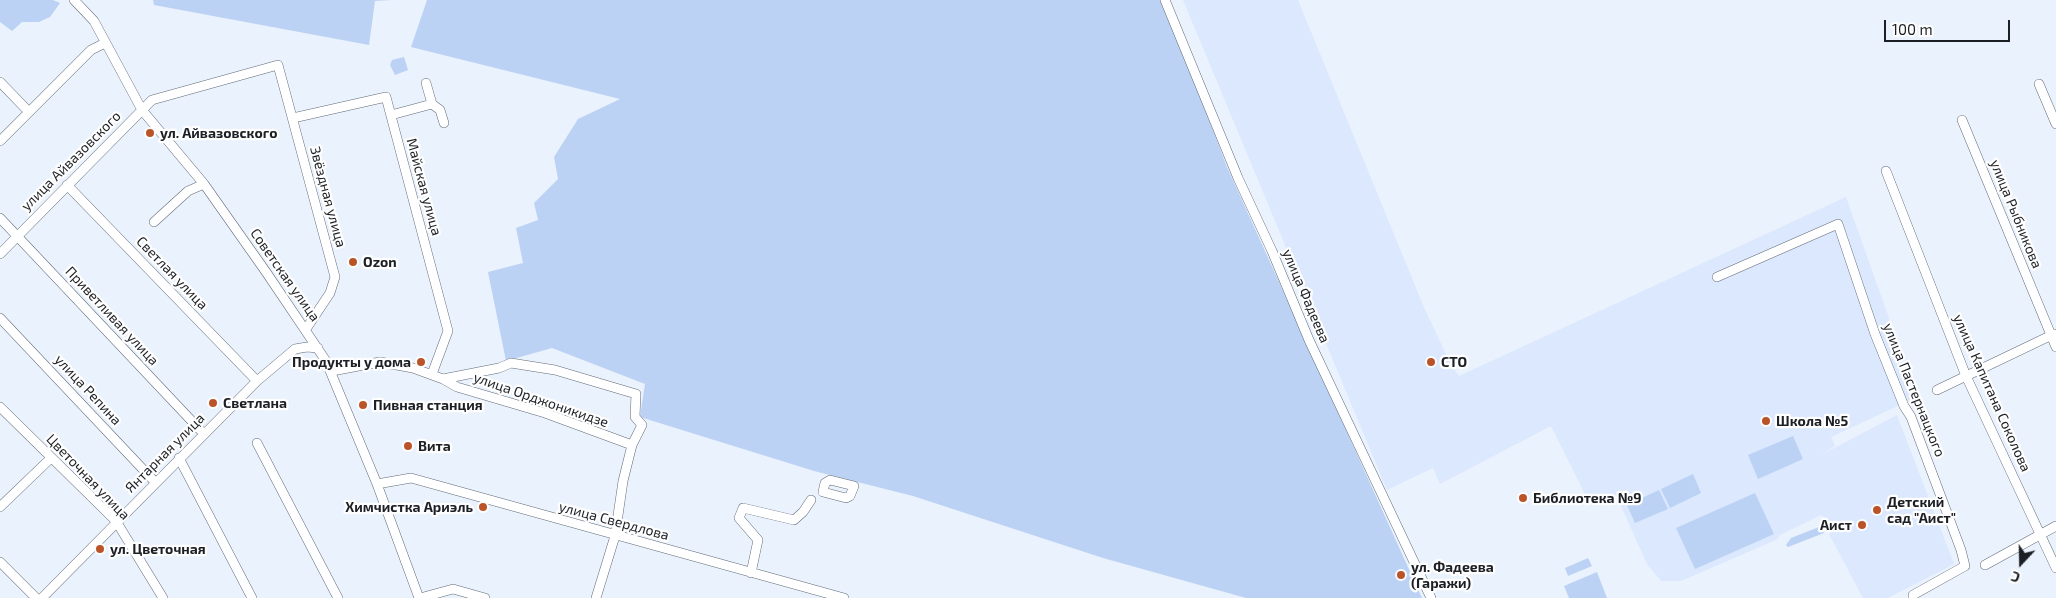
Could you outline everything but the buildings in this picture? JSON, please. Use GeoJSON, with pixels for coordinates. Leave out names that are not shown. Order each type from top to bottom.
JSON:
{"type":"FeatureCollection","features":[{"type":"Feature","properties":{"kind":"street","name":"Советская улица"},"geometry":{"type":"LineString","coordinates":[[74,0],[94,21],[142,110],[204,184],[306,329],[332,371],[377,484],[419,598]]}},
{"type":"Feature","properties":{"kind":"street","name":"улица Фадеева"},"geometry":{"type":"LineString","coordinates":[[1165,0],[1238,178],[1272,251],[1309,340],[1431,598]]}},
{"type":"Feature","properties":{"kind":"street"},"geometry":{"type":"LineString","coordinates":[[0,141],[91,50],[106,43]]}},
{"type":"Feature","properties":{"kind":"street","name":"улица Айвазовского"},"geometry":{"type":"LineString","coordinates":[[0,254],[152,100],[278,66]]}},
{"type":"Feature","properties":{"kind":"street","name":"Звёздная улица"},"geometry":{"type":"LineString","coordinates":[[278,66],[294,118],[334,277],[330,293],[306,329]]}},
{"type":"Feature","properties":{"kind":"street"},"geometry":{"type":"LineString","coordinates":[[0,82],[29,112]]}},
{"type":"Feature","properties":{"kind":"street"},"geometry":{"type":"LineString","coordinates":[[426,83],[432,104],[440,110],[444,123]]}},
{"type":"Feature","properties":{"kind":"street"},"geometry":{"type":"LineString","coordinates":[[2039,84],[2056,124]]}},
{"type":"Feature","properties":{"kind":"street","name":"Майская улица"},"geometry":{"type":"LineString","coordinates":[[294,118],[386,97],[448,331],[432,374]]}},
{"type":"Feature","properties":{"kind":"street"},"geometry":{"type":"LineString","coordinates":[[392,115],[432,104]]}},
{"type":"Feature","properties":{"kind":"street","name":"улица Рыбникова"},"geometry":{"type":"LineString","coordinates":[[1962,120],[2053,334],[2056,347]]}},
{"type":"Feature","properties":{"kind":"street","name":"улица Капитана Соколова"},"geometry":{"type":"LineString","coordinates":[[1886,171],[1966,376],[2056,568]]}},
{"type":"Feature","properties":{"kind":"street"},"geometry":{"type":"LineString","coordinates":[[154,222],[188,191],[204,184]]}},
{"type":"Feature","properties":{"kind":"street","name":"Светлая улица"},"geometry":{"type":"LineString","coordinates":[[67,185],[257,381]]}},
{"type":"Feature","properties":{"kind":"street","name":"Приветливая улица"},"geometry":{"type":"LineString","coordinates":[[0,218],[204,434]]}},
{"type":"Feature","properties":{"kind":"street","name":"улица Пастернацкого"},"geometry":{"type":"LineString","coordinates":[[1717,277],[1838,224],[1875,334],[1915,426],[1962,550],[1964,566],[1913,596]]}},
{"type":"Feature","properties":{"kind":"street","name":"улица Репина"},"geometry":{"type":"LineString","coordinates":[[0,318],[155,482]]}},
{"type":"Feature","properties":{"kind":"street"},"geometry":{"type":"LineString","coordinates":[[1937,390],[2053,334]]}},
{"type":"Feature","properties":{"kind":"street","name":"Янтарная улица"},"geometry":{"type":"LineString","coordinates":[[42,598],[257,381],[295,349],[318,348]]}},
{"type":"Feature","properties":{"kind":"street","name":"улица Орджоникидзе"},"geometry":{"type":"LineString","coordinates":[[332,371],[380,362],[413,368],[444,379],[457,387],[544,413],[632,445],[642,425],[635,417],[636,394],[555,370],[511,363],[499,368],[444,379]]}},
{"type":"Feature","properties":{"kind":"street","name":"Цветочная улица"},"geometry":{"type":"LineString","coordinates":[[0,407],[116,522],[163,598]]}},
{"type":"Feature","properties":{"kind":"street"},"geometry":{"type":"LineString","coordinates":[[257,443],[338,598]]}},
{"type":"Feature","properties":{"kind":"street"},"geometry":{"type":"LineString","coordinates":[[596,598],[614,536],[623,481],[632,445]]}},
{"type":"Feature","properties":{"kind":"street"},"geometry":{"type":"LineString","coordinates":[[0,507],[51,458]]}},
{"type":"Feature","properties":{"kind":"street"},"geometry":{"type":"LineString","coordinates":[[180,458],[252,598]]}},
{"type":"Feature","properties":{"kind":"street","name":"улица Свердлова"},"geometry":{"type":"LineString","coordinates":[[377,484],[411,478],[614,536],[844,598]]}},
{"type":"Feature","properties":{"kind":"street"},"geometry":{"type":"LineString","coordinates":[[751,573],[758,540],[739,518],[743,508],[794,520],[803,512],[811,500]]}},
{"type":"Feature","properties":{"kind":"street"},"geometry":{"type":"LineString","coordinates":[[1984,565],[2056,526]]}},
{"type":"Feature","properties":{"kind":"street"},"geometry":{"type":"LineString","coordinates":[[0,562],[36,598]]}},
{"type":"Feature","properties":{"kind":"street"},"geometry":{"type":"LineString","coordinates":[[419,598],[453,589],[485,598]]}},
{"type":"Feature","properties":{"kind":"shaded area"},"geometry":{"type":"Polygon","coordinates":[[[0,0],[53,0],[60,3],[50,17],[39,22],[22,22],[12,31],[0,22],[0,0]]]}},
{"type":"Feature","properties":{"kind":"shaded area"},"geometry":{"type":"Polygon","coordinates":[[[153,0],[391,0],[375,1],[369,45],[154,5],[153,0]]]}},
{"type":"Feature","properties":{"kind":"shaded area"},"geometry":{"type":"Polygon","coordinates":[[[427,0],[1163,0],[1227,167],[1422,598],[1246,598],[1103,558],[913,496],[814,471],[640,417],[645,384],[552,348],[506,361],[488,272],[523,263],[516,228],[538,220],[534,203],[558,179],[554,157],[578,119],[620,99],[411,47],[427,0]]]}},
{"type":"Feature","properties":{"kind":"shaded area"},"geometry":{"type":"Polygon","coordinates":[[[1183,0],[1298,0],[1423,305],[1452,367],[1459,376],[1846,197],[1917,397],[1831,437],[1835,446],[1819,456],[1897,415],[1954,564],[1888,598],[1863,598],[1830,536],[1828,527],[1830,523],[1821,515],[1780,535],[1776,540],[1681,581],[1661,581],[1647,564],[1616,495],[1595,502],[1586,496],[1551,426],[1440,484],[1433,468],[1387,490],[1183,0]]]}},
{"type":"Feature","properties":{"kind":"shaded area"},"geometry":{"type":"Polygon","coordinates":[[[404,57],[408,70],[395,75],[390,65],[392,60],[404,57]]]}},
{"type":"Feature","properties":{"kind":"shaded area"},"geometry":{"type":"Polygon","coordinates":[[[1793,436],[1803,459],[1758,479],[1748,455],[1793,436]]]}},
{"type":"Feature","properties":{"kind":"shaded area"},"geometry":{"type":"Polygon","coordinates":[[[1693,474],[1701,493],[1670,508],[1661,489],[1693,474]]]}},
{"type":"Feature","properties":{"kind":"shaded area"},"geometry":{"type":"Polygon","coordinates":[[[1659,490],[1668,509],[1635,523],[1627,505],[1659,490]]]}},
{"type":"Feature","properties":{"kind":"shaded area"},"geometry":{"type":"Polygon","coordinates":[[[1755,493],[1774,534],[1695,569],[1676,528],[1755,493]]]}},
{"type":"Feature","properties":{"kind":"shaded area"},"geometry":{"type":"Polygon","coordinates":[[[1819,527],[1823,529],[1824,533],[1788,547],[1786,545],[1791,538],[1819,527]]]}},
{"type":"Feature","properties":{"kind":"shaded area"},"geometry":{"type":"Polygon","coordinates":[[[1588,558],[1592,566],[1568,576],[1565,568],[1588,558]]]}},
{"type":"Feature","properties":{"kind":"shaded area"},"geometry":{"type":"Polygon","coordinates":[[[1597,572],[1607,598],[1569,598],[1564,586],[1597,572]]]}},
{"type":"Feature","properties":{"kind":"place","name":"ул. Айвазовского"},"geometry":{"type":"Point","coordinates":[150,133]}},
{"type":"Feature","properties":{"kind":"place","name":"Ozon"},"geometry":{"type":"Point","coordinates":[353,262]}},
{"type":"Feature","properties":{"kind":"place","name":"Продукты у дома"},"geometry":{"type":"Point","coordinates":[421,362]}},
{"type":"Feature","properties":{"kind":"place","name":"СТО"},"geometry":{"type":"Point","coordinates":[1431,362]}},
{"type":"Feature","properties":{"kind":"place","name":"Светлана"},"geometry":{"type":"Point","coordinates":[213,403]}},
{"type":"Feature","properties":{"kind":"place","name":"Пивная станция"},"geometry":{"type":"Point","coordinates":[363,405]}},
{"type":"Feature","properties":{"kind":"place","name":"Школа №5"},"geometry":{"type":"Point","coordinates":[1766,421]}},
{"type":"Feature","properties":{"kind":"place","name":"Вита"},"geometry":{"type":"Point","coordinates":[408,446]}},
{"type":"Feature","properties":{"kind":"place","name":"Библиотека №9"},"geometry":{"type":"Point","coordinates":[1523,498]}},
{"type":"Feature","properties":{"kind":"place","name":"Химчистка Ариэль"},"geometry":{"type":"Point","coordinates":[483,507]}},
{"type":"Feature","properties":{"kind":"place","name":"Детский сад \"Аист\""},"geometry":{"type":"Point","coordinates":[1877,510]}},
{"type":"Feature","properties":{"kind":"place","name":"Аист"},"geometry":{"type":"Point","coordinates":[1862,525]}},
{"type":"Feature","properties":{"kind":"place","name":"ул. Цветочная"},"geometry":{"type":"Point","coordinates":[100,549]}},
{"type":"Feature","properties":{"kind":"place","name":"ул. Фадеева (Гаражи)"},"geometry":{"type":"Point","coordinates":[1401,575]}}]}
